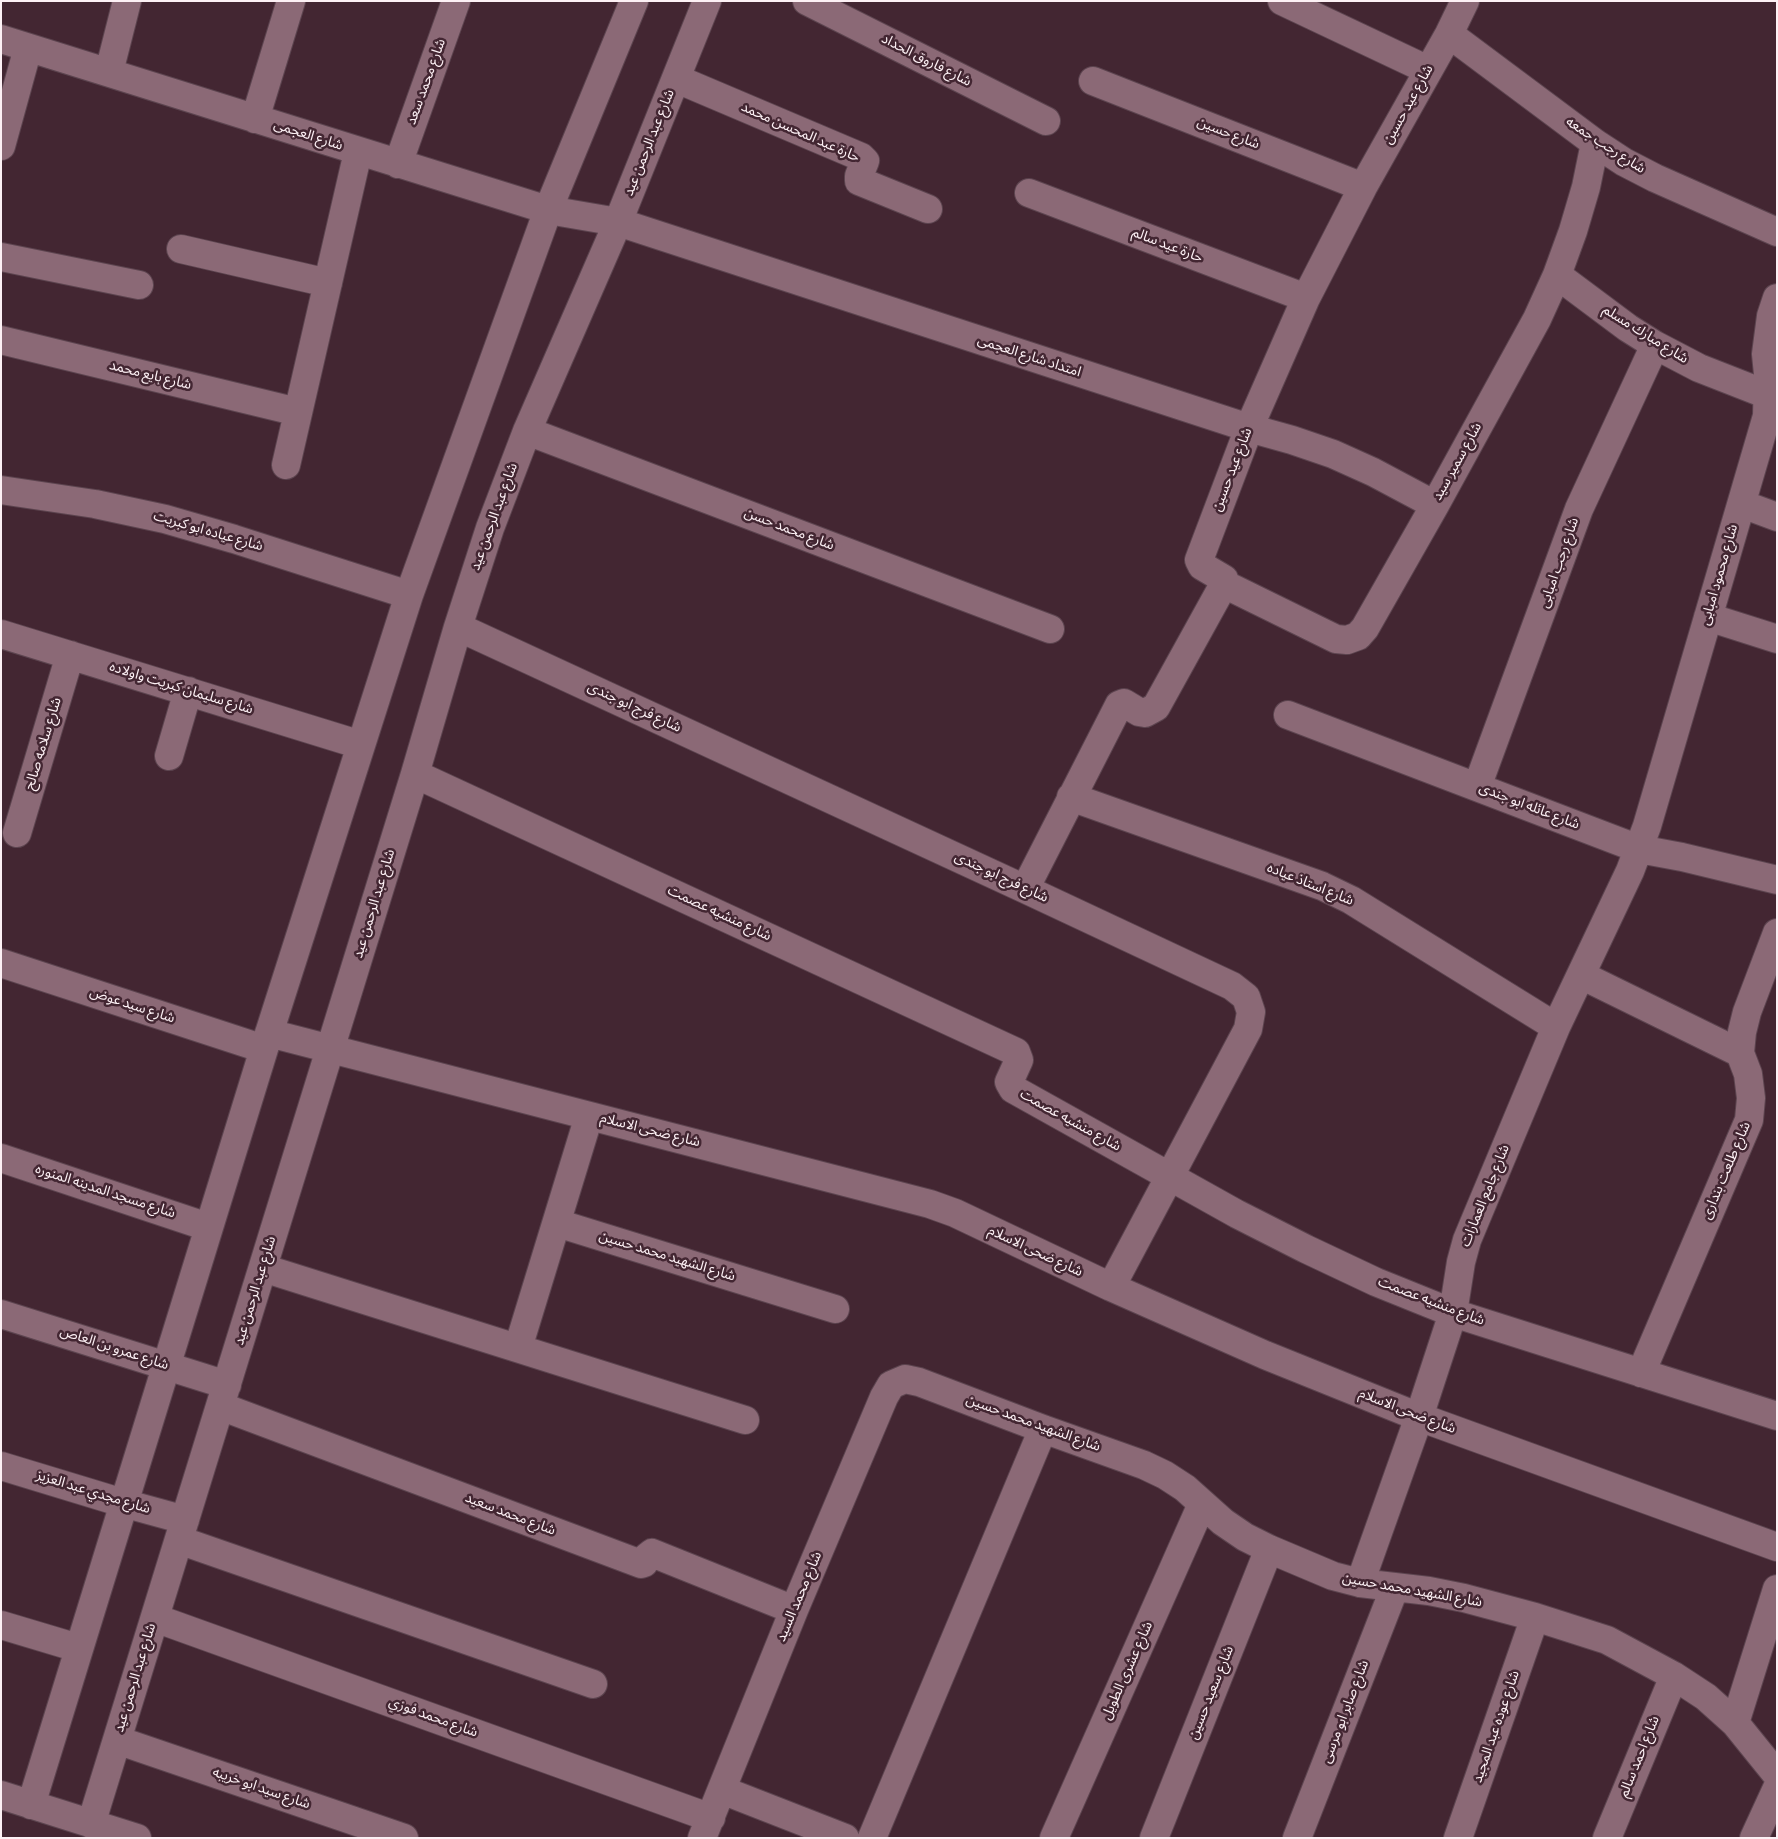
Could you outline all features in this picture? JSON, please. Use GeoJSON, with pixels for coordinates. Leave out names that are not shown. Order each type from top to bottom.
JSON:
{"type":"FeatureCollection","features":[{"type":"Feature","properties":{"kind":"street"},"geometry":{"type":"LineString","coordinates":[[109,72],[128,1]]}},
{"type":"Feature","properties":{"kind":"street"},"geometry":{"type":"LineString","coordinates":[[255,119],[291,1]]}},
{"type":"Feature","properties":{"kind":"street","name":"شارع محمد سعد"},"geometry":{"type":"LineString","coordinates":[[398,164],[456,1]]}},
{"type":"Feature","properties":{"kind":"street"},"geometry":{"type":"LineString","coordinates":[[31,1805],[122,1503],[266,1041],[409,595],[548,210],[634,1]]}},
{"type":"Feature","properties":{"kind":"street","name":"شارع عبد الرحمن عيد"},"geometry":{"type":"LineString","coordinates":[[100,1829],[117,1740],[490,528],[527,431],[618,222],[707,1]]}},
{"type":"Feature","properties":{"kind":"street","name":"شارع فاروق الحداد"},"geometry":{"type":"LineString","coordinates":[[807,1],[1046,121]]}},
{"type":"Feature","properties":{"kind":"street","name":"شارع عيد حسين"},"geometry":{"type":"LineString","coordinates":[[1224,584],[1224,579],[1202,566],[1199,560],[1249,428],[1306,298],[1363,187],[1449,34],[1465,1]]}},
{"type":"Feature","properties":{"kind":"street"},"geometry":{"type":"LineString","coordinates":[[1288,2],[1428,70]]}},
{"type":"Feature","properties":{"kind":"street","name":"شارع رجب جمعه"},"geometry":{"type":"LineString","coordinates":[[1449,34],[1595,143],[1656,178],[1777,232]]}},
{"type":"Feature","properties":{"kind":"street","name":"شارع العجمى"},"geometry":{"type":"LineString","coordinates":[[1,39],[548,210],[618,222]]}},
{"type":"Feature","properties":{"kind":"street"},"geometry":{"type":"LineString","coordinates":[[1,146],[28,48]]}},
{"type":"Feature","properties":{"kind":"street","name":"حارة عبد المحسن محمد"},"geometry":{"type":"LineString","coordinates":[[677,79],[861,157],[865,162],[858,176],[859,181],[928,208]]}},
{"type":"Feature","properties":{"kind":"street","name":"شارع حسين"},"geometry":{"type":"LineString","coordinates":[[1094,81],[1363,187]]}},
{"type":"Feature","properties":{"kind":"street","name":"شارع سمير سيد"},"geometry":{"type":"LineString","coordinates":[[1224,584],[1336,639],[1347,640],[1358,636],[1365,628],[1435,505],[1537,318],[1557,275],[1573,231],[1586,187],[1595,143]]}},
{"type":"Feature","properties":{"kind":"street"},"geometry":{"type":"LineString","coordinates":[[286,465],[358,152]]}},
{"type":"Feature","properties":{"kind":"street","name":"حارة عيد سالم"},"geometry":{"type":"LineString","coordinates":[[1029,193],[1306,298]]}},
{"type":"Feature","properties":{"kind":"street","name":"امتداد شارع العجمى"},"geometry":{"type":"LineString","coordinates":[[618,222],[1333,454],[1373,472],[1435,505]]}},
{"type":"Feature","properties":{"kind":"street"},"geometry":{"type":"LineString","coordinates":[[181,249],[328,283]]}},
{"type":"Feature","properties":{"kind":"street"},"geometry":{"type":"LineString","coordinates":[[1,257],[139,285]]}},
{"type":"Feature","properties":{"kind":"street","name":"شارع مبارك مسلم"},"geometry":{"type":"LineString","coordinates":[[1557,275],[1628,328],[1656,345],[1699,368],[1768,395]]}},
{"type":"Feature","properties":{"kind":"street","name":"شارع محمود امبابى"},"geometry":{"type":"LineString","coordinates":[[1639,849],[1767,416],[1768,374],[1766,354],[1771,316],[1777,298]]}},
{"type":"Feature","properties":{"kind":"street","name":"شارع بايع محمد"},"geometry":{"type":"LineString","coordinates":[[1,340],[298,412]]}},
{"type":"Feature","properties":{"kind":"street","name":"شارع رجب امبابى"},"geometry":{"type":"LineString","coordinates":[[1478,787],[1579,509],[1656,345]]}},
{"type":"Feature","properties":{"kind":"street","name":"شارع محمد حسن"},"geometry":{"type":"LineString","coordinates":[[527,431],[1050,629]]}},
{"type":"Feature","properties":{"kind":"street","name":"شارع عياده ابو كبريت"},"geometry":{"type":"LineString","coordinates":[[1,490],[94,504],[165,519],[409,595]]}},
{"type":"Feature","properties":{"kind":"street"},"geometry":{"type":"LineString","coordinates":[[1742,504],[1777,516]]}},
{"type":"Feature","properties":{"kind":"street"},"geometry":{"type":"LineString","coordinates":[[1025,889],[1119,705],[1124,703],[1139,712],[1145,713],[1156,707],[1224,584]]}},
{"type":"Feature","properties":{"kind":"street"},"geometry":{"type":"LineString","coordinates":[[1708,617],[1777,639]]}},
{"type":"Feature","properties":{"kind":"street","name":"شارع فرج ابو جندى"},"geometry":{"type":"LineString","coordinates":[[458,627],[1232,986],[1246,997],[1251,1012],[1248,1029],[1111,1287]]}},
{"type":"Feature","properties":{"kind":"street","name":"شارع سليمان كبريت واولاده"},"geometry":{"type":"LineString","coordinates":[[1,634],[361,745]]}},
{"type":"Feature","properties":{"kind":"street","name":"شارع سلامه صالح"},"geometry":{"type":"LineString","coordinates":[[17,833],[70,655]]}},
{"type":"Feature","properties":{"kind":"street"},"geometry":{"type":"LineString","coordinates":[[169,756],[188,692]]}},
{"type":"Feature","properties":{"kind":"street","name":"شارع عائله ابو جندى"},"geometry":{"type":"LineString","coordinates":[[1288,715],[1639,849],[1682,857],[1777,880]]}},
{"type":"Feature","properties":{"kind":"street","name":"شارع منشيه عصمت"},"geometry":{"type":"LineString","coordinates":[[415,774],[1016,1052],[1019,1060],[1009,1082],[1013,1089],[1237,1214],[1376,1282],[1453,1314],[1777,1416]]}},
{"type":"Feature","properties":{"kind":"street","name":"شارع استاذ عياده"},"geometry":{"type":"LineString","coordinates":[[1071,797],[1322,886],[1351,900],[1556,1027]]}},
{"type":"Feature","properties":{"kind":"street","name":"شارع جامع العمارات"},"geometry":{"type":"LineString","coordinates":[[1360,1583],[1419,1417],[1453,1314],[1461,1262],[1467,1240],[1556,1027],[1639,849]]}},
{"type":"Feature","properties":{"kind":"street","name":"شارع طلعت بندارى"},"geometry":{"type":"LineString","coordinates":[[1641,1373],[1749,1120],[1751,1098],[1748,1074],[1740,1053],[1742,1032],[1769,977],[1777,933]]}},
{"type":"Feature","properties":{"kind":"street","name":"شارع سيد عوض"},"geometry":{"type":"LineString","coordinates":[[1,963],[266,1041]]}},
{"type":"Feature","properties":{"kind":"street"},"geometry":{"type":"LineString","coordinates":[[1581,975],[1740,1053]]}},
{"type":"Feature","properties":{"kind":"street","name":"شارع ضحى الاسلام"},"geometry":{"type":"LineString","coordinates":[[266,1041],[330,1049],[930,1204],[1265,1355],[1419,1417],[1777,1547]]}},
{"type":"Feature","properties":{"kind":"street"},"geometry":{"type":"LineString","coordinates":[[518,1348],[589,1116]]}},
{"type":"Feature","properties":{"kind":"street","name":"شارع مسجد المدينه المنوره"},"geometry":{"type":"LineString","coordinates":[[1,1158],[208,1227]]}},
{"type":"Feature","properties":{"kind":"street","name":"شارع الشهيد محمد حسين"},"geometry":{"type":"LineString","coordinates":[[557,1223],[835,1309]]}},
{"type":"Feature","properties":{"kind":"street"},"geometry":{"type":"LineString","coordinates":[[263,1268],[745,1420]]}},
{"type":"Feature","properties":{"kind":"street","name":"شارع عمرو بن العاص"},"geometry":{"type":"LineString","coordinates":[[1,1314],[165,1366],[223,1396]]}},
{"type":"Feature","properties":{"kind":"street","name":"شارع محمد السيد"},"geometry":{"type":"LineString","coordinates":[[707,1828],[794,1610],[884,1398],[891,1385],[905,1379],[919,1382]]}},
{"type":"Feature","properties":{"kind":"street","name":"شارع الشهيد محمد حسين"},"geometry":{"type":"LineString","coordinates":[[919,1382],[1144,1465],[1165,1475],[1185,1488],[1223,1522],[1245,1537],[1333,1576],[1360,1583],[1464,1598],[1536,1617],[1607,1640],[1674,1676],[1706,1697],[1736,1723],[1777,1775]]}},
{"type":"Feature","properties":{"kind":"street","name":"شارع محمد سعيد"},"geometry":{"type":"LineString","coordinates":[[223,1396],[641,1564],[652,1554],[794,1610]]}},
{"type":"Feature","properties":{"kind":"street"},"geometry":{"type":"LineString","coordinates":[[872,1838],[1043,1429]]}},
{"type":"Feature","properties":{"kind":"street","name":"شارع مجدي عبد العزيز"},"geometry":{"type":"LineString","coordinates":[[1,1466],[122,1503],[182,1530],[593,1684]]}},
{"type":"Feature","properties":{"kind":"street","name":"شارع عشرى الطويل"},"geometry":{"type":"LineString","coordinates":[[1054,1838],[1202,1504]]}},
{"type":"Feature","properties":{"kind":"street","name":"شارع سعيد حسين"},"geometry":{"type":"LineString","coordinates":[[1154,1838],[1269,1549]]}},
{"type":"Feature","properties":{"kind":"street","name":"شارع صابر ابو مرسى"},"geometry":{"type":"LineString","coordinates":[[1298,1838],[1395,1587]]}},
{"type":"Feature","properties":{"kind":"street"},"geometry":{"type":"LineString","coordinates":[[1736,1723],[1777,1589]]}},
{"type":"Feature","properties":{"kind":"street","name":"شارع عوده عبد المجيد"},"geometry":{"type":"LineString","coordinates":[[1458,1838],[1536,1617]]}},
{"type":"Feature","properties":{"kind":"street","name":"شارع محمد فوزي"},"geometry":{"type":"LineString","coordinates":[[155,1618],[707,1828]]}},
{"type":"Feature","properties":{"kind":"street"},"geometry":{"type":"LineString","coordinates":[[1,1625],[78,1648]]}},
{"type":"Feature","properties":{"kind":"street","name":"شارع احمد سالم"},"geometry":{"type":"LineString","coordinates":[[1607,1838],[1674,1676]]}},
{"type":"Feature","properties":{"kind":"street","name":"شارع سيد ابو خريبه"},"geometry":{"type":"LineString","coordinates":[[117,1740],[404,1838]]}},
{"type":"Feature","properties":{"kind":"street"},"geometry":{"type":"LineString","coordinates":[[1754,1838],[1777,1788]]}},
{"type":"Feature","properties":{"kind":"street"},"geometry":{"type":"LineString","coordinates":[[722,1790],[845,1838]]}},
{"type":"Feature","properties":{"kind":"street"},"geometry":{"type":"LineString","coordinates":[[1,1795],[100,1829],[137,1838]]}}]}
